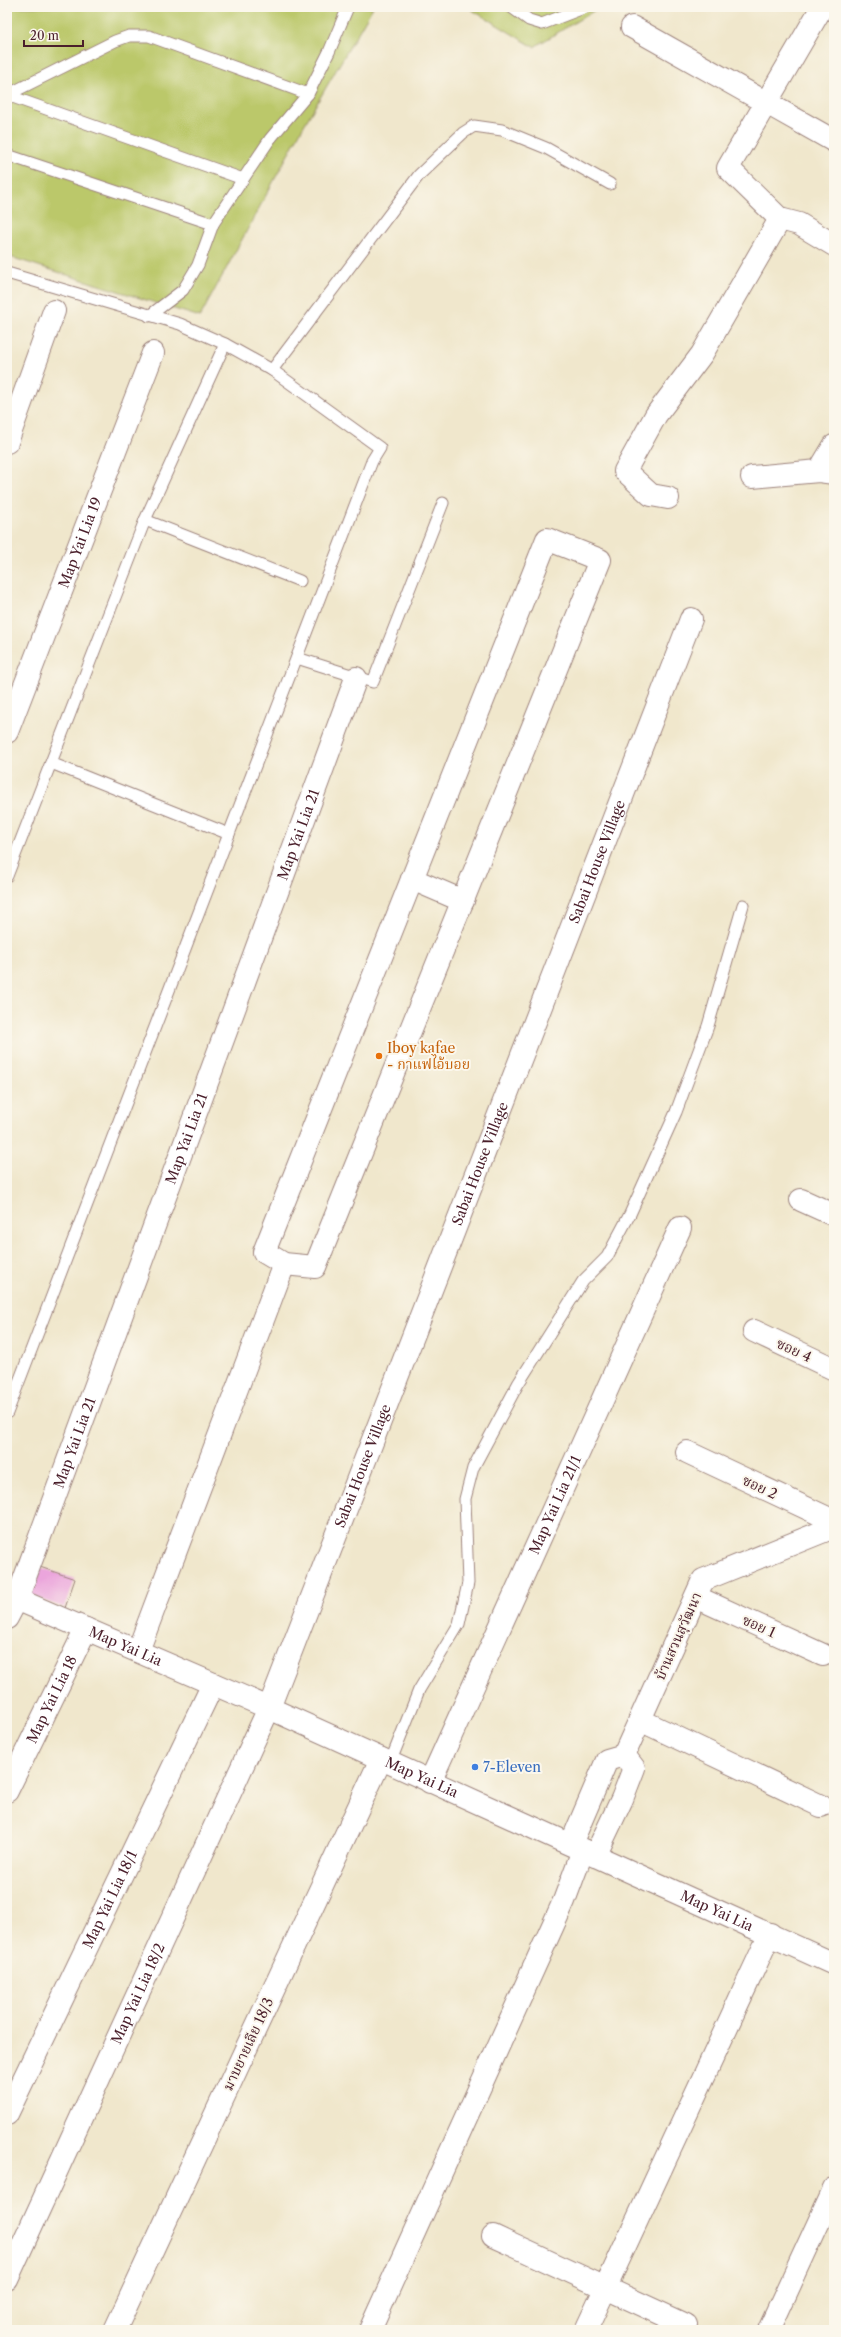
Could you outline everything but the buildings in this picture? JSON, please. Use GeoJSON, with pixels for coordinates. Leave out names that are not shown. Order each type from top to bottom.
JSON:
{"type":"FeatureCollection","features":[{"type":"Feature","properties":{"kind":"street"},"geometry":{"type":"LineString","coordinates":[[822,7],[728,168],[780,219],[799,224],[834,245]]}},
{"type":"Feature","properties":{"kind":"street"},"geometry":{"type":"LineString","coordinates":[[632,27],[834,141]]}},
{"type":"Feature","properties":{"kind":"street"},"geometry":{"type":"LineString","coordinates":[[668,498],[651,495],[625,471],[656,414],[702,354],[780,219]]}},
{"type":"Feature","properties":{"kind":"street"},"geometry":{"type":"LineString","coordinates":[[9,432],[54,311]]}},
{"type":"Feature","properties":{"kind":"street","name":"Map Yai Lia 19"},"geometry":{"type":"LineString","coordinates":[[7,732],[153,353]]}},
{"type":"Feature","properties":{"kind":"street"},"geometry":{"type":"LineString","coordinates":[[752,477],[826,472],[834,446]]}},
{"type":"Feature","properties":{"kind":"street"},"geometry":{"type":"LineString","coordinates":[[547,539],[600,560],[463,901],[315,1268],[284,1264],[264,1252],[547,539]]}},
{"type":"Feature","properties":{"kind":"street","name":"Sabai House Village"},"geometry":{"type":"LineString","coordinates":[[269,1708],[691,619]]}},
{"type":"Feature","properties":{"kind":"street","name":"Map Yai Lia 21"},"geometry":{"type":"LineString","coordinates":[[10,1604],[356,678]]}},
{"type":"Feature","properties":{"kind":"street"},"geometry":{"type":"LineString","coordinates":[[412,878],[463,901]]}},
{"type":"Feature","properties":{"kind":"street"},"geometry":{"type":"LineString","coordinates":[[801,1200],[834,1215]]}},
{"type":"Feature","properties":{"kind":"street","name":"Map Yai Lia 21/1"},"geometry":{"type":"LineString","coordinates":[[430,1782],[680,1228]]}},
{"type":"Feature","properties":{"kind":"street"},"geometry":{"type":"LineString","coordinates":[[138,1651],[284,1264]]}},
{"type":"Feature","properties":{"kind":"street","name":"ซอย 4"},"geometry":{"type":"LineString","coordinates":[[754,1331],[834,1369]]}},
{"type":"Feature","properties":{"kind":"street","name":"ซอย 2"},"geometry":{"type":"LineString","coordinates":[[687,1452],[834,1521]]}},
{"type":"Feature","properties":{"kind":"street","name":"บ้านสวนสุวัฒนา"},"geometry":{"type":"LineString","coordinates":[[624,1755],[703,1580],[834,1527]]}},
{"type":"Feature","properties":{"kind":"street","name":"ซอย 1"},"geometry":{"type":"LineString","coordinates":[[696,1597],[822,1655]]}},
{"type":"Feature","properties":{"kind":"street","name":"Map Yai Lia"},"geometry":{"type":"LineString","coordinates":[[10,1604],[86,1629],[269,1708],[834,1964]]}},
{"type":"Feature","properties":{"kind":"street","name":"Map Yai Lia 18"},"geometry":{"type":"LineString","coordinates":[[7,1791],[86,1629]]}},
{"type":"Feature","properties":{"kind":"street","name":"Map Yai Lia 18/1"},"geometry":{"type":"LineString","coordinates":[[7,2114],[213,1684]]}},
{"type":"Feature","properties":{"kind":"street","name":"Map Yai Lia 18/2"},"geometry":{"type":"LineString","coordinates":[[7,2279],[269,1708]]}},
{"type":"Feature","properties":{"kind":"street"},"geometry":{"type":"LineString","coordinates":[[640,1720],[821,1806]]}},
{"type":"Feature","properties":{"kind":"street"},"geometry":{"type":"LineString","coordinates":[[370,2330],[564,1901],[583,1850],[607,1760],[624,1755],[634,1768],[622,1799],[583,1850]]}},
{"type":"Feature","properties":{"kind":"street","name":"มาบยายเลีย 18/3"},"geometry":{"type":"LineString","coordinates":[[115,2330],[385,1761]]}},
{"type":"Feature","properties":{"kind":"street"},"geometry":{"type":"LineString","coordinates":[[586,2330],[770,1934]]}},
{"type":"Feature","properties":{"kind":"street"},"geometry":{"type":"LineString","coordinates":[[769,2330],[834,2189]]}},
{"type":"Feature","properties":{"kind":"street"},"geometry":{"type":"LineString","coordinates":[[493,2236],[686,2325]]}},
{"type":"Feature","properties":{"kind":"lane"},"geometry":{"type":"LineString","coordinates":[[149,316],[183,290],[198,265],[213,224],[270,139],[308,94],[329,52],[348,7]]}},
{"type":"Feature","properties":{"kind":"lane"},"geometry":{"type":"LineString","coordinates":[[511,7],[529,20],[542,24],[586,7]]}},
{"type":"Feature","properties":{"kind":"lane"},"geometry":{"type":"LineString","coordinates":[[7,95],[115,41],[129,36],[149,36],[308,94]]}},
{"type":"Feature","properties":{"kind":"lane"},"geometry":{"type":"LineString","coordinates":[[7,95],[243,178]]}},
{"type":"Feature","properties":{"kind":"lane"},"geometry":{"type":"LineString","coordinates":[[272,370],[419,175],[463,133],[474,126],[502,130],[546,148],[610,184]]}},
{"type":"Feature","properties":{"kind":"lane"},"geometry":{"type":"LineString","coordinates":[[7,155],[213,224]]}},
{"type":"Feature","properties":{"kind":"lane"},"geometry":{"type":"LineString","coordinates":[[7,272],[149,316],[180,324],[225,344],[272,370],[380,448],[372,461],[7,1413]]}},
{"type":"Feature","properties":{"kind":"lane"},"geometry":{"type":"LineString","coordinates":[[7,876],[145,520],[225,344]]}},
{"type":"Feature","properties":{"kind":"lane"},"geometry":{"type":"LineString","coordinates":[[297,658],[356,678],[373,682],[444,503]]}},
{"type":"Feature","properties":{"kind":"lane"},"geometry":{"type":"LineString","coordinates":[[145,520],[300,581]]}},
{"type":"Feature","properties":{"kind":"lane"},"geometry":{"type":"LineString","coordinates":[[51,763],[229,834]]}},
{"type":"Feature","properties":{"kind":"lane"},"geometry":{"type":"LineString","coordinates":[[385,1761],[419,1690],[459,1624],[468,1583],[465,1499],[473,1468],[518,1384],[583,1281],[607,1257],[630,1214],[676,1112],[705,1033],[743,905]]}},
{"type":"Feature","properties":{"kind":"green space"},"geometry":{"type":"Polygon","coordinates":[[[7,7],[373,7],[303,127],[200,317],[7,256],[7,7]]]}},
{"type":"Feature","properties":{"kind":"green space"},"geometry":{"type":"Polygon","coordinates":[[[467,7],[600,7],[534,47],[467,7]]]}},
{"type":"Feature","properties":{"kind":"place","name":"Iboy kafae - กาแฟไอ้บอย"},"geometry":{"type":"Point","coordinates":[379,1056]}},
{"type":"Feature","properties":{"kind":"place","name":"7-Eleven"},"geometry":{"type":"Point","coordinates":[475,1767]}}]}
